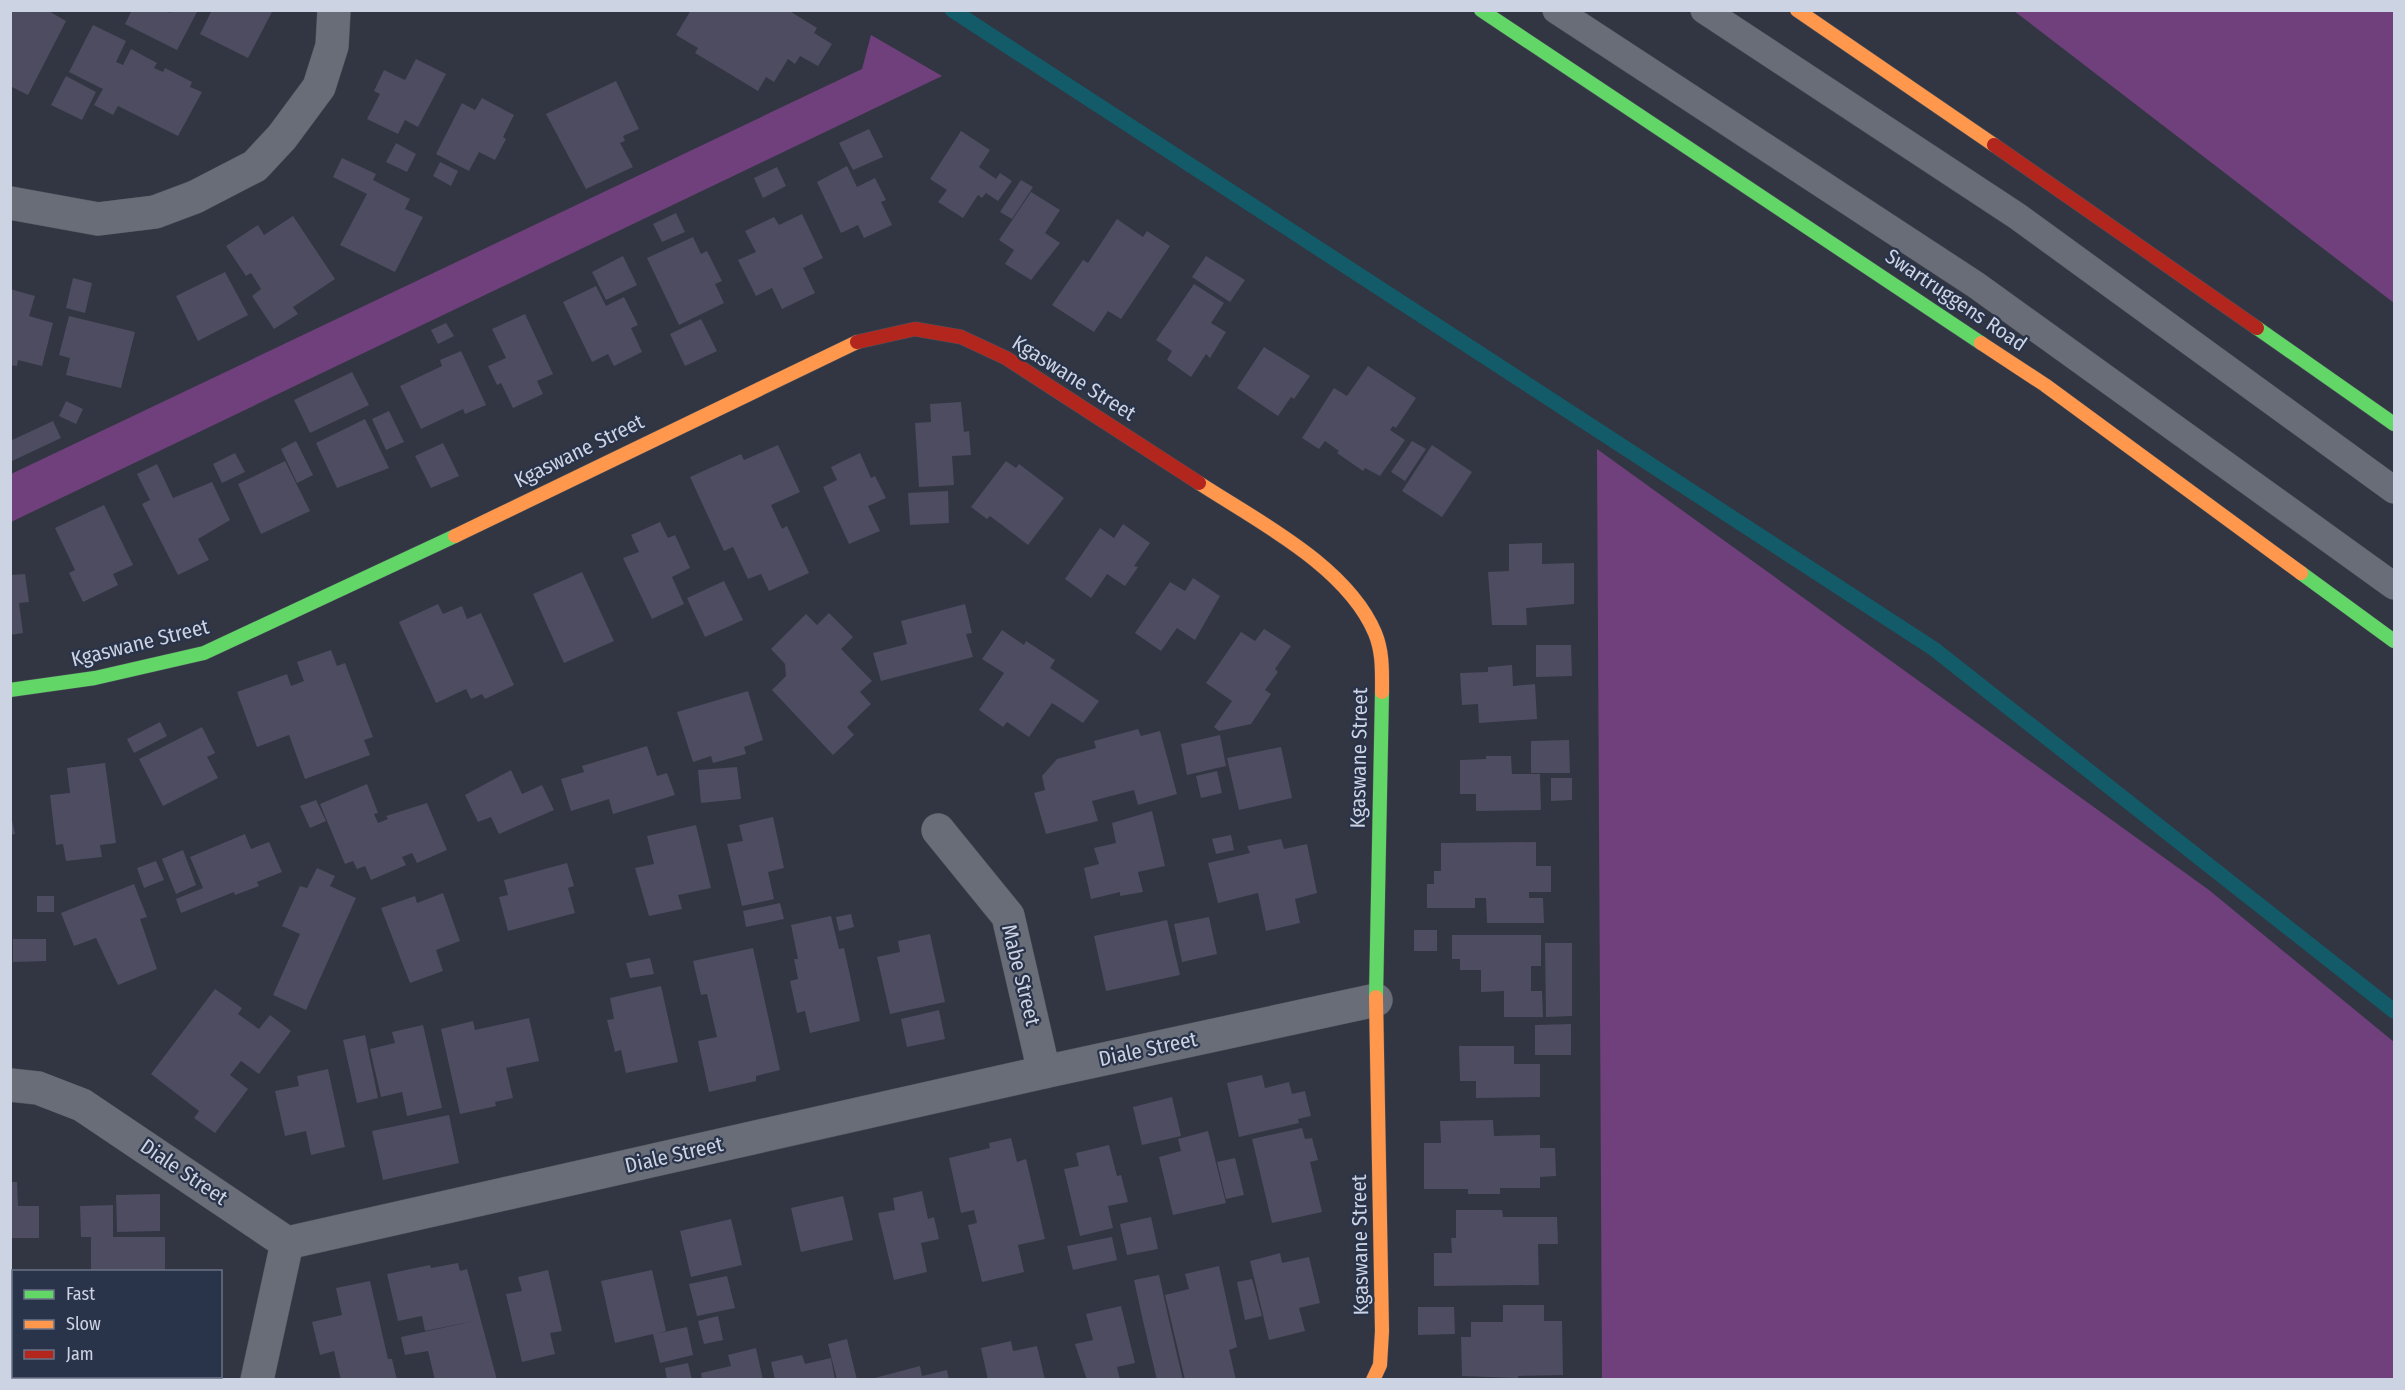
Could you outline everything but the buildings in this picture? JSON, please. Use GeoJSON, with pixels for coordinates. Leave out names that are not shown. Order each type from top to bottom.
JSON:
{"type":"FeatureCollection","features":[{"type":"Feature","properties":{"kind":"street"},"geometry":{"type":"LineString","coordinates":[[10,203],[98,219],[154,212],[195,197],[255,166],[282,137],[319,87],[332,46],[334,10]]}},
{"type":"Feature","properties":{"kind":"street","name":"Swartruggens Road"},"geometry":{"type":"LineString","coordinates":[[1481,10],[2045,385],[2394,641]]}},
{"type":"Feature","properties":{"kind":"street"},"geometry":{"type":"LineString","coordinates":[[1797,10],[1887,70],[2394,424]]}},
{"type":"Feature","properties":{"kind":"street","name":"Kgaswane Street"},"geometry":{"type":"LineString","coordinates":[[10,690],[95,678],[204,652],[317,602],[863,339],[915,329],[961,337],[1006,358],[1298,547],[1329,573],[1359,606],[1380,647],[1383,695],[1376,1000],[1383,1331],[1380,1365],[1373,1380]]}},
{"type":"Feature","properties":{"kind":"street","name":"Mabe Street"},"geometry":{"type":"LineString","coordinates":[[938,830],[1008,916],[1044,1072]]}},
{"type":"Feature","properties":{"kind":"street","name":"Diale Street"},"geometry":{"type":"LineString","coordinates":[[10,1085],[38,1088],[82,1105],[287,1243],[1044,1072],[1376,1000]]}},
{"type":"Feature","properties":{"kind":"street"},"geometry":{"type":"LineString","coordinates":[[257,1380],[287,1243]]}},
{"type":"Feature","properties":{"kind":"lane"},"geometry":{"type":"LineString","coordinates":[[1556,10],[1976,285],[2394,586]]}},
{"type":"Feature","properties":{"kind":"lane"},"geometry":{"type":"LineString","coordinates":[[1704,10],[2017,216],[2394,490]]}},
{"type":"Feature","properties":{"kind":"shaded area"},"geometry":{"type":"Polygon","coordinates":[[[2014,11],[2394,11],[2394,303],[2014,11]]]}},
{"type":"Feature","properties":{"kind":"shaded area"},"geometry":{"type":"Polygon","coordinates":[[[871,35],[942,76],[11,522],[11,474],[862,69],[871,35]]]}},
{"type":"Feature","properties":{"kind":"shaded area"},"geometry":{"type":"Polygon","coordinates":[[[1597,449],[2209,890],[2394,1042],[2394,1379],[1602,1379],[1597,449]]]}},
{"type":"Feature","properties":{"kind":"waterway"},"geometry":{"type":"LineString","coordinates":[[952,10],[1934,649],[2394,1011]]}},
{"type":"Feature","properties":{"kind":"traffic: fast"},"geometry":{"type":"LineString","coordinates":[[1481,10],[1981,343]]}},
{"type":"Feature","properties":{"kind":"traffic: fast"},"geometry":{"type":"LineString","coordinates":[[2257,328],[2394,424]]}},
{"type":"Feature","properties":{"kind":"traffic: fast"},"geometry":{"type":"LineString","coordinates":[[10,690],[95,678],[204,653],[455,536]]}},
{"type":"Feature","properties":{"kind":"traffic: fast"},"geometry":{"type":"LineString","coordinates":[[2301,573],[2394,641]]}},
{"type":"Feature","properties":{"kind":"traffic: fast"},"geometry":{"type":"LineString","coordinates":[[1376,997],[1382,692]]}},
{"type":"Feature","properties":{"kind":"traffic: slow"},"geometry":{"type":"LineString","coordinates":[[1797,10],[1994,145]]}},
{"type":"Feature","properties":{"kind":"traffic: slow"},"geometry":{"type":"LineString","coordinates":[[455,536],[857,342]]}},
{"type":"Feature","properties":{"kind":"traffic: slow"},"geometry":{"type":"LineString","coordinates":[[1981,343],[2045,385],[2301,573]]}},
{"type":"Feature","properties":{"kind":"traffic: slow"},"geometry":{"type":"LineString","coordinates":[[1199,483],[1273,529],[1322,566],[1344,587],[1362,609],[1378,640],[1382,692]]}},
{"type":"Feature","properties":{"kind":"traffic: slow"},"geometry":{"type":"LineString","coordinates":[[1373,1380],[1380,1365],[1382,1331],[1376,997]]}},
{"type":"Feature","properties":{"kind":"traffic: jam"},"geometry":{"type":"LineString","coordinates":[[1994,145],[2257,328]]}},
{"type":"Feature","properties":{"kind":"traffic: jam"},"geometry":{"type":"LineString","coordinates":[[857,342],[915,329],[961,337],[1006,358],[1199,483]]}}]}
